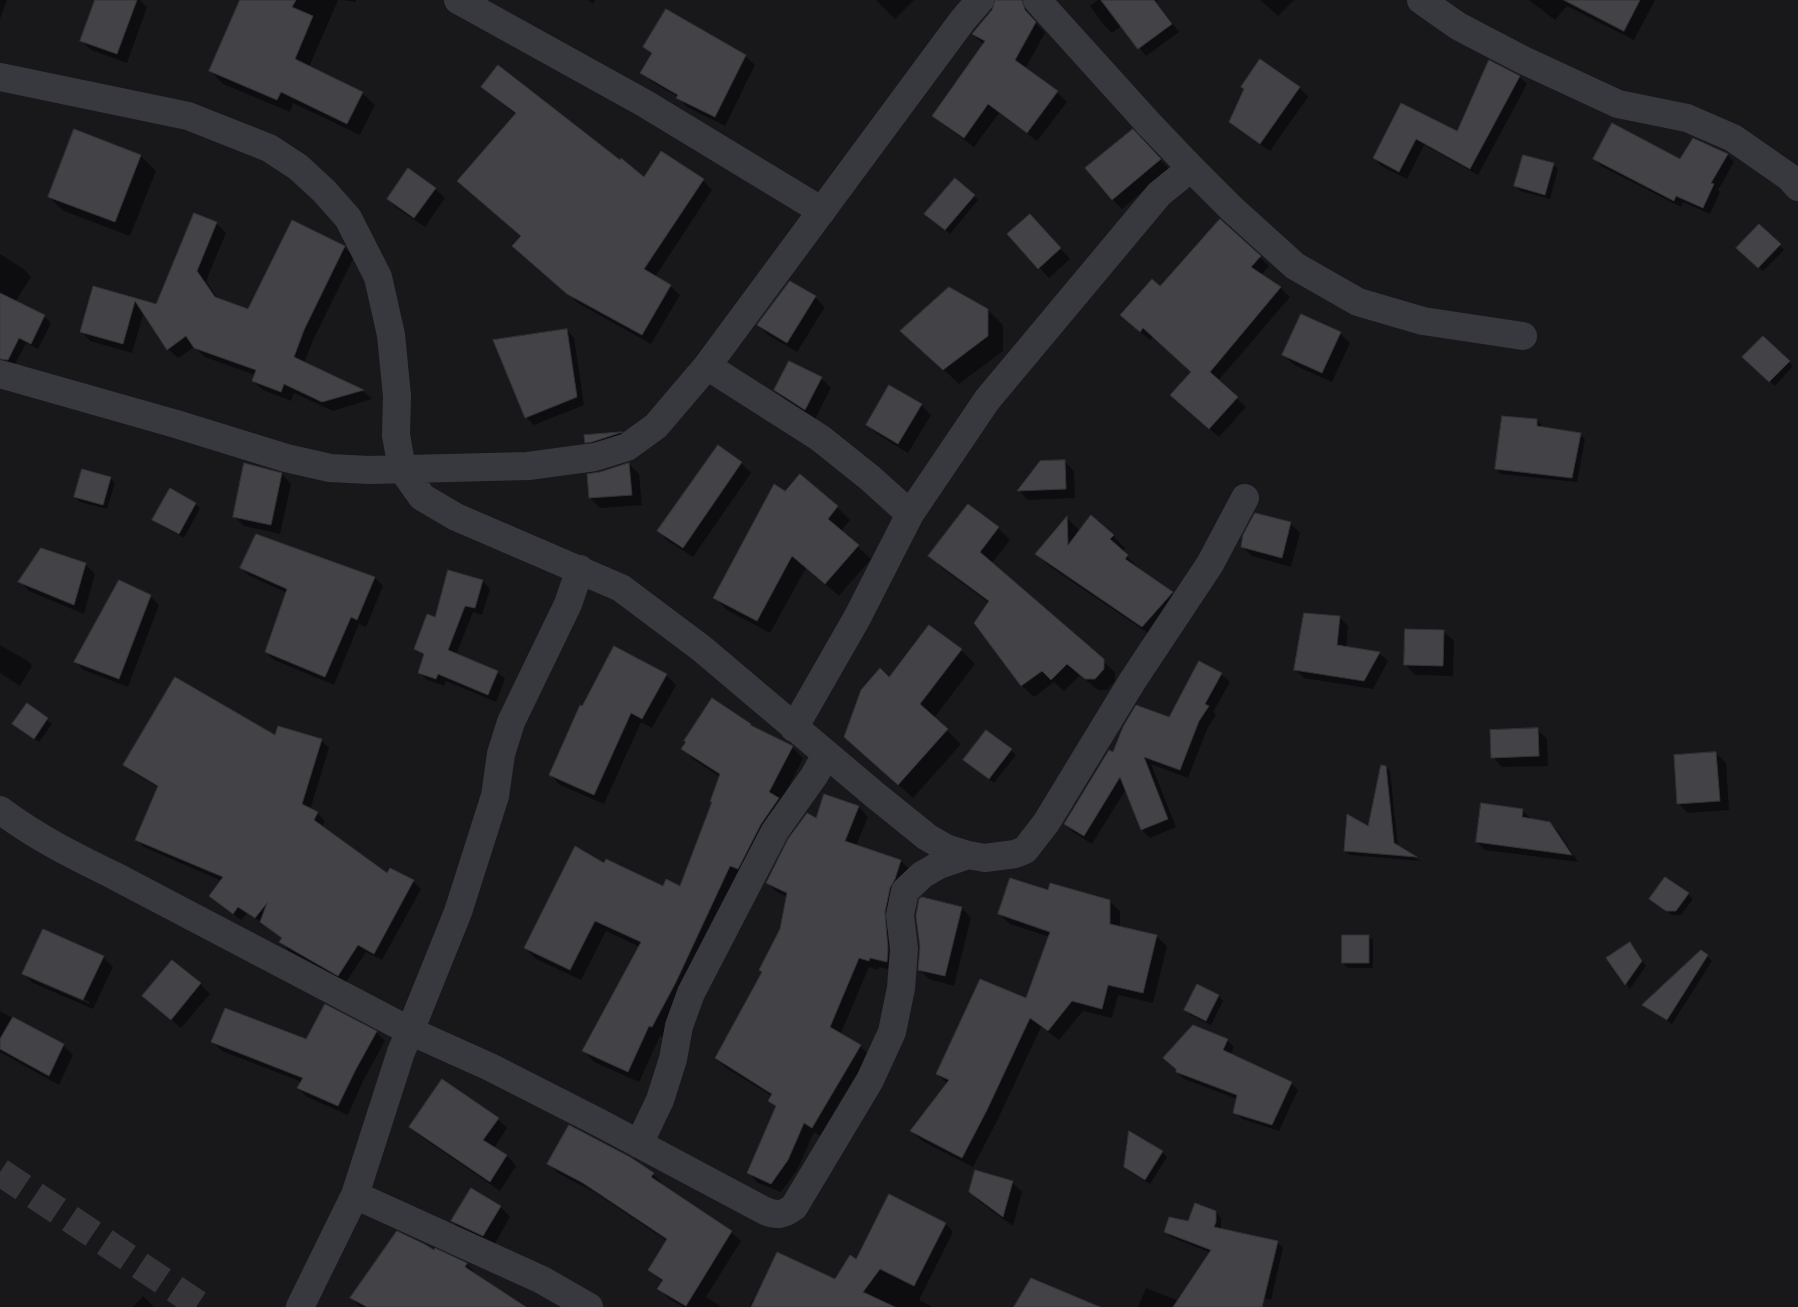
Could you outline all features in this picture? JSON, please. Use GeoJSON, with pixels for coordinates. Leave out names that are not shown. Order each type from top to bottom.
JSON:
{"type":"FeatureCollection","features":[{"type":"Feature","properties":{"kind":"street"},"geometry":{"type":"LineString","coordinates":[[458,0],[644,103],[822,211]]}},
{"type":"Feature","properties":{"kind":"street"},"geometry":{"type":"LineString","coordinates":[[0,374],[176,424],[286,458],[330,468],[402,470],[528,466],[595,458],[627,446],[656,426],[707,366],[962,21],[980,0]]}},
{"type":"Feature","properties":{"kind":"street"},"geometry":{"type":"LineString","coordinates":[[1037,0],[1149,124],[1232,209],[1295,266],[1358,302],[1424,321],[1523,336]]}},
{"type":"Feature","properties":{"kind":"street"},"geometry":{"type":"LineString","coordinates":[[1421,0],[1458,26],[1521,60],[1618,104],[1687,118],[1733,138],[1789,177],[1798,187]]}},
{"type":"Feature","properties":{"kind":"street"},"geometry":{"type":"LineString","coordinates":[[0,77],[188,116],[270,148],[298,167],[324,191],[348,218],[378,277],[392,335],[398,396],[396,435],[402,470],[422,497],[456,517],[621,588],[701,648],[826,755],[927,837],[946,848],[985,858],[1001,857],[1025,850],[1032,842],[1046,823],[1133,680],[1210,564],[1244,498]]}},
{"type":"Feature","properties":{"kind":"street"},"geometry":{"type":"LineString","coordinates":[[794,728],[857,618],[910,514],[994,392],[1159,194],[1192,168]]}},
{"type":"Feature","properties":{"kind":"street"},"geometry":{"type":"LineString","coordinates":[[707,366],[820,438],[870,478],[910,514]]}},
{"type":"Feature","properties":{"kind":"street"},"geometry":{"type":"LineString","coordinates":[[300,1307],[355,1195],[401,1052],[458,912],[495,796],[501,754],[511,722],[568,604],[580,569]]}},
{"type":"Feature","properties":{"kind":"street"},"geometry":{"type":"LineString","coordinates":[[639,1144],[660,1100],[673,1059],[679,1026],[691,993],[775,832],[814,776],[826,755]]}},
{"type":"Feature","properties":{"kind":"street"},"geometry":{"type":"LineString","coordinates":[[0,810],[20,825],[63,851],[113,874],[410,1031],[490,1067],[765,1212],[775,1215],[784,1214],[794,1207],[870,1080],[892,1032],[902,988],[904,949],[900,915],[905,892],[922,875],[939,865],[968,855]]}},
{"type":"Feature","properties":{"kind":"street"},"geometry":{"type":"LineString","coordinates":[[355,1195],[542,1280],[589,1307]]}},
{"type":"Feature","properties":{"kind":"building"},"geometry":{"type":"Polygon","coordinates":[[[95,0],[137,0],[117,54],[80,41],[95,0]]]}},
{"type":"Feature","properties":{"kind":"building"},"geometry":{"type":"Polygon","coordinates":[[[240,0],[296,0],[292,7],[313,16],[295,59],[363,92],[347,124],[281,92],[277,100],[209,71],[240,0]]]}},
{"type":"Feature","properties":{"kind":"building"},"geometry":{"type":"Polygon","coordinates":[[[995,0],[1022,0],[1025,10],[1036,22],[1015,60],[1058,91],[1027,133],[988,104],[964,138],[932,116],[985,41],[972,34],[992,10],[995,0]]]}},
{"type":"Feature","properties":{"kind":"building"},"geometry":{"type":"Polygon","coordinates":[[[1101,0],[1154,0],[1172,24],[1138,49],[1101,0]]]}},
{"type":"Feature","properties":{"kind":"building"},"geometry":{"type":"Polygon","coordinates":[[[1564,0],[1640,0],[1624,31],[1564,0]]]}},
{"type":"Feature","properties":{"kind":"building"},"geometry":{"type":"Polygon","coordinates":[[[666,9],[746,55],[715,117],[676,98],[678,95],[640,73],[652,53],[643,47],[666,9]]]}},
{"type":"Feature","properties":{"kind":"building"},"geometry":{"type":"Polygon","coordinates":[[[1260,59],[1300,87],[1260,144],[1229,122],[1244,89],[1241,87],[1260,59]]]}},
{"type":"Feature","properties":{"kind":"building"},"geometry":{"type":"Polygon","coordinates":[[[1489,60],[1520,76],[1470,169],[1416,139],[1399,172],[1373,158],[1401,103],[1457,131],[1489,60]]]}},
{"type":"Feature","properties":{"kind":"building"},"geometry":{"type":"Polygon","coordinates":[[[498,65],[644,177],[661,151],[704,179],[644,269],[671,285],[642,335],[567,294],[512,246],[521,236],[457,181],[516,113],[481,87],[498,65]]]}},
{"type":"Feature","properties":{"kind":"building"},"geometry":{"type":"Polygon","coordinates":[[[1612,123],[1680,159],[1693,138],[1728,154],[1711,183],[1714,184],[1703,208],[1676,196],[1674,201],[1593,159],[1612,123]]]}},
{"type":"Feature","properties":{"kind":"building"},"geometry":{"type":"Polygon","coordinates":[[[74,129],[141,155],[115,222],[48,197],[74,129]]]}},
{"type":"Feature","properties":{"kind":"building"},"geometry":{"type":"Polygon","coordinates":[[[1133,129],[1161,159],[1112,200],[1085,168],[1133,129]]]}},
{"type":"Feature","properties":{"kind":"building"},"geometry":{"type":"Polygon","coordinates":[[[1523,155],[1554,163],[1545,195],[1514,186],[1523,155]]]}},
{"type":"Feature","properties":{"kind":"building"},"geometry":{"type":"Polygon","coordinates":[[[408,168],[436,188],[414,218],[387,199],[408,168]]]}},
{"type":"Feature","properties":{"kind":"building"},"geometry":{"type":"Polygon","coordinates":[[[955,178],[975,195],[945,230],[924,214],[955,178]]]}},
{"type":"Feature","properties":{"kind":"building"},"geometry":{"type":"Polygon","coordinates":[[[194,213],[217,222],[197,271],[215,297],[248,309],[292,220],[345,246],[304,330],[294,357],[364,390],[322,402],[284,384],[281,392],[252,381],[256,370],[194,348],[186,336],[167,350],[135,301],[123,344],[80,332],[93,286],[156,304],[194,213]]]}},
{"type":"Feature","properties":{"kind":"building"},"geometry":{"type":"Polygon","coordinates":[[[1030,214],[1061,248],[1038,269],[1007,234],[1030,214]]]}},
{"type":"Feature","properties":{"kind":"building"},"geometry":{"type":"Polygon","coordinates":[[[1220,219],[1261,256],[1251,267],[1281,287],[1210,372],[1238,397],[1209,429],[1170,395],[1191,372],[1143,328],[1140,332],[1120,315],[1152,279],[1160,286],[1220,219]]]}},
{"type":"Feature","properties":{"kind":"building"},"geometry":{"type":"Polygon","coordinates":[[[1759,224],[1781,244],[1758,268],[1736,248],[1759,224]]]}},
{"type":"Feature","properties":{"kind":"building"},"geometry":{"type":"Polygon","coordinates":[[[790,281],[816,296],[787,343],[757,325],[790,281]]]}},
{"type":"Feature","properties":{"kind":"building"},"geometry":{"type":"Polygon","coordinates":[[[949,287],[988,309],[988,336],[943,370],[900,331],[949,287]]]}},
{"type":"Feature","properties":{"kind":"building"},"geometry":{"type":"Polygon","coordinates":[[[0,293],[45,315],[31,344],[19,338],[8,360],[0,359],[0,293]]]}},
{"type":"Feature","properties":{"kind":"building"},"geometry":{"type":"Polygon","coordinates":[[[1301,314],[1341,332],[1322,373],[1282,355],[1301,314]]]}},
{"type":"Feature","properties":{"kind":"building"},"geometry":{"type":"Polygon","coordinates":[[[567,329],[577,397],[525,418],[493,340],[567,329]]]}},
{"type":"Feature","properties":{"kind":"building"},"geometry":{"type":"Polygon","coordinates":[[[1763,336],[1790,361],[1769,382],[1742,357],[1763,336]]]}},
{"type":"Feature","properties":{"kind":"building"},"geometry":{"type":"Polygon","coordinates":[[[789,361],[822,377],[805,410],[774,390],[789,361]]]}},
{"type":"Feature","properties":{"kind":"building"},"geometry":{"type":"Polygon","coordinates":[[[889,385],[922,404],[898,444],[866,425],[889,385]]]}},
{"type":"Feature","properties":{"kind":"building"},"geometry":{"type":"Polygon","coordinates":[[[1502,416],[1537,419],[1537,426],[1581,433],[1572,478],[1495,469],[1502,416]]]}},
{"type":"Feature","properties":{"kind":"building"},"geometry":{"type":"Polygon","coordinates":[[[622,432],[592,442],[585,443],[584,435],[622,432]]]}},
{"type":"Feature","properties":{"kind":"building"},"geometry":{"type":"Polygon","coordinates":[[[718,445],[742,462],[683,548],[657,531],[718,445]]]}},
{"type":"Feature","properties":{"kind":"building"},"geometry":{"type":"Polygon","coordinates":[[[1065,460],[1066,489],[1017,491],[1040,461],[1065,460]]]}},
{"type":"Feature","properties":{"kind":"building"},"geometry":{"type":"Polygon","coordinates":[[[244,463],[282,473],[271,525],[233,517],[244,463]]]}},
{"type":"Feature","properties":{"kind":"building"},"geometry":{"type":"Polygon","coordinates":[[[629,463],[632,495],[589,498],[587,474],[629,463]]]}},
{"type":"Feature","properties":{"kind":"building"},"geometry":{"type":"Polygon","coordinates":[[[82,469],[111,477],[103,505],[74,497],[82,469]]]}},
{"type":"Feature","properties":{"kind":"building"},"geometry":{"type":"Polygon","coordinates":[[[800,474],[838,506],[828,519],[859,545],[825,584],[792,556],[757,621],[713,598],[774,484],[785,491],[800,474]]]}},
{"type":"Feature","properties":{"kind":"building"},"geometry":{"type":"Polygon","coordinates":[[[170,488],[196,503],[179,534],[152,520],[170,488]]]}},
{"type":"Feature","properties":{"kind":"building"},"geometry":{"type":"Polygon","coordinates":[[[968,504],[999,527],[980,552],[1104,659],[1104,669],[1095,679],[1085,679],[1067,664],[1051,680],[1042,671],[1021,686],[974,623],[989,601],[928,556],[968,504]]]}},
{"type":"Feature","properties":{"kind":"building"},"geometry":{"type":"Polygon","coordinates":[[[1255,513],[1291,522],[1282,558],[1241,547],[1243,535],[1255,513]]]}},
{"type":"Feature","properties":{"kind":"building"},"geometry":{"type":"Polygon","coordinates":[[[1091,515],[1114,535],[1110,539],[1128,555],[1125,559],[1173,592],[1142,627],[1035,554],[1067,516],[1068,545],[1091,515]]]}},
{"type":"Feature","properties":{"kind":"building"},"geometry":{"type":"Polygon","coordinates":[[[256,534],[375,577],[357,620],[351,617],[325,677],[265,652],[287,589],[240,568],[256,534]]]}},
{"type":"Feature","properties":{"kind":"building"},"geometry":{"type":"Polygon","coordinates":[[[41,548],[86,563],[74,605],[18,582],[41,548]]]}},
{"type":"Feature","properties":{"kind":"building"},"geometry":{"type":"Polygon","coordinates":[[[448,570],[483,580],[475,608],[465,606],[448,650],[498,671],[488,695],[438,674],[436,679],[418,673],[424,654],[414,649],[427,614],[435,617],[448,570]]]}},
{"type":"Feature","properties":{"kind":"building"},"geometry":{"type":"Polygon","coordinates":[[[119,580],[151,595],[119,679],[74,662],[119,580]]]}},
{"type":"Feature","properties":{"kind":"building"},"geometry":{"type":"Polygon","coordinates":[[[1304,613],[1340,616],[1337,645],[1380,652],[1364,681],[1294,670],[1304,613]]]}},
{"type":"Feature","properties":{"kind":"building"},"geometry":{"type":"Polygon","coordinates":[[[929,625],[962,649],[920,704],[948,729],[898,785],[844,737],[861,690],[880,668],[889,677],[929,625]]]}},
{"type":"Feature","properties":{"kind":"building"},"geometry":{"type":"Polygon","coordinates":[[[1405,629],[1444,630],[1443,666],[1404,665],[1405,629]]]}},
{"type":"Feature","properties":{"kind":"building"},"geometry":{"type":"Polygon","coordinates":[[[614,646],[667,674],[642,719],[631,713],[594,795],[549,775],[580,705],[582,706],[614,646]]]}},
{"type":"Feature","properties":{"kind":"building"},"geometry":{"type":"Polygon","coordinates":[[[1199,661],[1222,673],[1205,704],[1209,706],[1199,721],[1180,770],[1144,757],[1168,819],[1141,830],[1120,777],[1084,836],[1064,824],[1109,750],[1113,752],[1123,727],[1136,705],[1169,717],[1199,661]]]}},
{"type":"Feature","properties":{"kind":"building"},"geometry":{"type":"Polygon","coordinates":[[[175,677],[275,735],[278,726],[322,739],[302,804],[318,812],[314,820],[387,873],[390,868],[414,880],[374,954],[358,945],[338,976],[279,942],[282,938],[260,922],[267,903],[255,918],[238,907],[233,914],[209,896],[223,877],[135,840],[158,786],[123,765],[175,677]]]}},
{"type":"Feature","properties":{"kind":"building"},"geometry":{"type":"Polygon","coordinates":[[[712,698],[750,725],[793,746],[769,792],[779,798],[761,824],[738,869],[730,866],[676,982],[652,1027],[649,1026],[628,1072],[582,1051],[641,942],[595,921],[570,970],[524,948],[575,846],[604,863],[606,859],[663,886],[666,879],[680,886],[712,802],[710,802],[720,774],[681,749],[686,742],[684,741],[712,698]]]}},
{"type":"Feature","properties":{"kind":"building"},"geometry":{"type":"Polygon","coordinates":[[[27,703],[48,718],[34,739],[12,724],[27,703]]]}},
{"type":"Feature","properties":{"kind":"building"},"geometry":{"type":"Polygon","coordinates":[[[1538,728],[1539,756],[1491,758],[1490,730],[1538,728]]]}},
{"type":"Feature","properties":{"kind":"building"},"geometry":{"type":"Polygon","coordinates":[[[986,730],[1012,749],[989,779],[963,760],[986,730]]]}},
{"type":"Feature","properties":{"kind":"building"},"geometry":{"type":"Polygon","coordinates":[[[1716,752],[1720,801],[1677,804],[1674,755],[1716,752]]]}},
{"type":"Feature","properties":{"kind":"building"},"geometry":{"type":"Polygon","coordinates":[[[1381,765],[1386,766],[1394,843],[1417,857],[1344,851],[1347,814],[1368,826],[1381,765]]]}},
{"type":"Feature","properties":{"kind":"building"},"geometry":{"type":"Polygon","coordinates":[[[824,794],[859,806],[845,841],[901,860],[890,888],[885,912],[888,949],[887,962],[870,958],[869,961],[859,958],[830,1027],[861,1045],[812,1128],[804,1123],[788,1160],[771,1184],[747,1173],[776,1106],[768,1101],[772,1094],[715,1058],[762,972],[759,970],[780,929],[787,893],[766,883],[788,839],[807,813],[816,818],[824,794]]]}},
{"type":"Feature","properties":{"kind":"building"},"geometry":{"type":"Polygon","coordinates":[[[1481,803],[1523,809],[1522,817],[1550,822],[1572,855],[1476,842],[1481,803]]]}},
{"type":"Feature","properties":{"kind":"building"},"geometry":{"type":"Polygon","coordinates":[[[1665,877],[1689,893],[1676,911],[1666,911],[1649,899],[1665,877]]]}},
{"type":"Feature","properties":{"kind":"building"},"geometry":{"type":"Polygon","coordinates":[[[1010,878],[1048,890],[1050,883],[1110,900],[1110,924],[1157,935],[1143,993],[1108,985],[1102,1009],[1072,1001],[1048,1031],[1030,1018],[987,1110],[962,1158],[910,1131],[949,1080],[936,1074],[980,979],[1026,998],[1050,932],[998,914],[1010,878]]]}},
{"type":"Feature","properties":{"kind":"building"},"geometry":{"type":"Polygon","coordinates":[[[922,897],[962,907],[945,976],[918,970],[920,947],[916,916],[919,899],[922,897]]]}},
{"type":"Feature","properties":{"kind":"building"},"geometry":{"type":"Polygon","coordinates":[[[43,929],[104,956],[83,1000],[22,974],[43,929]]]}},
{"type":"Feature","properties":{"kind":"building"},"geometry":{"type":"Polygon","coordinates":[[[1342,935],[1369,935],[1369,963],[1342,963],[1342,935]]]}},
{"type":"Feature","properties":{"kind":"building"},"geometry":{"type":"Polygon","coordinates":[[[1630,942],[1642,961],[1625,985],[1606,958],[1630,942]]]}},
{"type":"Feature","properties":{"kind":"building"},"geometry":{"type":"Polygon","coordinates":[[[1701,950],[1708,955],[1667,1020],[1642,1005],[1701,950]]]}},
{"type":"Feature","properties":{"kind":"building"},"geometry":{"type":"Polygon","coordinates":[[[172,960],[201,983],[171,1020],[142,996],[172,960]]]}},
{"type":"Feature","properties":{"kind":"building"},"geometry":{"type":"Polygon","coordinates":[[[1197,984],[1219,995],[1206,1021],[1184,1010],[1197,984]]]}},
{"type":"Feature","properties":{"kind":"building"},"geometry":{"type":"Polygon","coordinates":[[[325,1004],[377,1031],[338,1106],[297,1088],[303,1078],[211,1042],[225,1008],[306,1039],[325,1004]]]}},
{"type":"Feature","properties":{"kind":"building"},"geometry":{"type":"Polygon","coordinates":[[[13,1017],[64,1044],[49,1076],[0,1049],[0,1039],[13,1017]]]}},
{"type":"Feature","properties":{"kind":"building"},"geometry":{"type":"Polygon","coordinates":[[[1193,1025],[1228,1039],[1223,1050],[1292,1082],[1272,1125],[1233,1113],[1237,1095],[1176,1072],[1176,1069],[1163,1058],[1193,1025]]]}},
{"type":"Feature","properties":{"kind":"building"},"geometry":{"type":"Polygon","coordinates":[[[442,1079],[499,1118],[483,1140],[507,1155],[490,1182],[409,1127],[442,1079]]]}},
{"type":"Feature","properties":{"kind":"building"},"geometry":{"type":"Polygon","coordinates":[[[569,1125],[630,1157],[654,1173],[651,1177],[732,1231],[686,1306],[657,1289],[663,1280],[648,1270],[667,1239],[583,1183],[547,1164],[569,1125]]]}},
{"type":"Feature","properties":{"kind":"building"},"geometry":{"type":"Polygon","coordinates":[[[1129,1131],[1163,1151],[1145,1180],[1124,1167],[1129,1131]]]}},
{"type":"Feature","properties":{"kind":"building"},"geometry":{"type":"Polygon","coordinates":[[[975,1170],[1013,1181],[1003,1217],[969,1192],[975,1170]]]}},
{"type":"Feature","properties":{"kind":"building"},"geometry":{"type":"Polygon","coordinates":[[[471,1188],[501,1206],[483,1236],[451,1221],[471,1188]]]}},
{"type":"Feature","properties":{"kind":"building"},"geometry":{"type":"Polygon","coordinates":[[[889,1194],[946,1223],[914,1286],[880,1269],[863,1292],[895,1307],[751,1307],[777,1252],[835,1279],[850,1255],[856,1259],[889,1194]]]}},
{"type":"Feature","properties":{"kind":"building"},"geometry":{"type":"Polygon","coordinates":[[[1195,1203],[1216,1211],[1214,1227],[1278,1241],[1262,1307],[1173,1307],[1211,1250],[1164,1232],[1169,1217],[1188,1221],[1195,1203]]]}},
{"type":"Feature","properties":{"kind":"building"},"geometry":{"type":"Polygon","coordinates":[[[397,1231],[434,1250],[435,1248],[467,1263],[465,1267],[526,1307],[367,1307],[350,1298],[397,1231]]]}},
{"type":"Feature","properties":{"kind":"building"},"geometry":{"type":"Polygon","coordinates":[[[1031,1278],[1100,1307],[1014,1307],[1031,1278]]]}},
{"type":"Feature","properties":{"kind":"tunnel"},"geometry":{"type":"LineString","coordinates":[[0,1172],[202,1307]]}}]}
